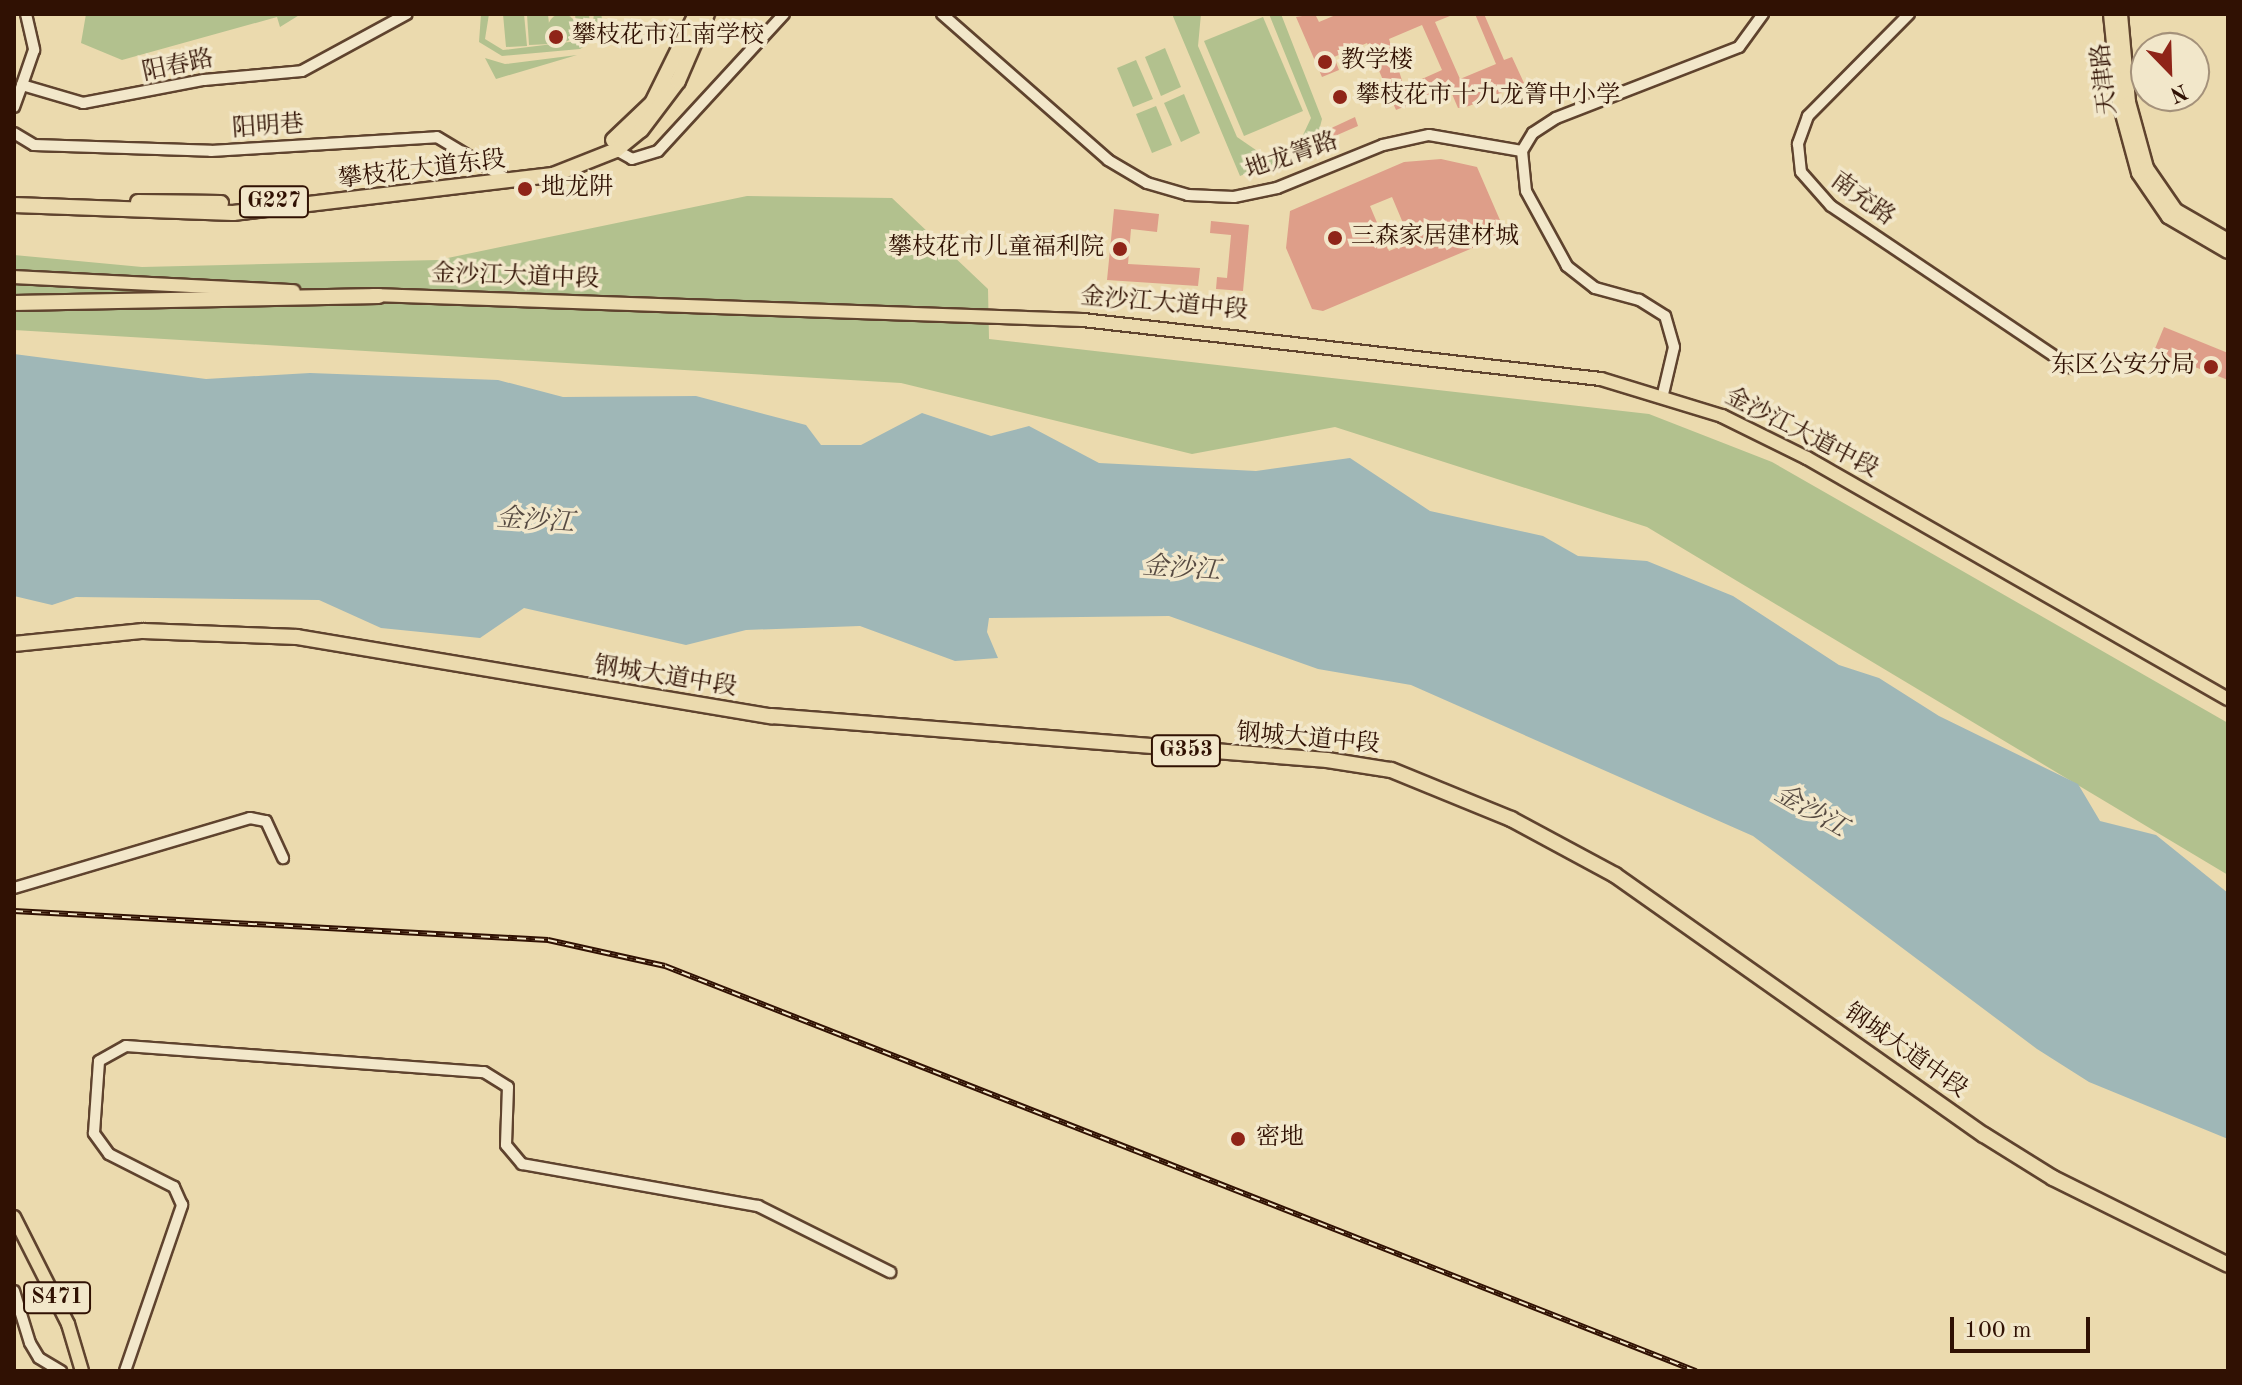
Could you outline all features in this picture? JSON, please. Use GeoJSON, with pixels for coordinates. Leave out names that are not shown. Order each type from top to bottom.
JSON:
{"type":"FeatureCollection","features":[{"type":"Feature","properties":{"kind":"highway","name":"攀枝花大道东段"},"geometry":{"type":"LineString","coordinates":[[14,196],[279,202],[498,176],[577,160],[631,125],[669,76],[696,14]]}},
{"type":"Feature","properties":{"kind":"highway","name":"攀枝花大道东段"},"geometry":{"type":"LineString","coordinates":[[14,205],[233,213],[517,182],[587,165],[616,150],[661,108],[707,14]]}},
{"type":"Feature","properties":{"kind":"highway"},"geometry":{"type":"LineString","coordinates":[[19,303],[379,296]]}},
{"type":"Feature","properties":{"kind":"highway","name":"钢城大道中段"},"geometry":{"type":"LineString","coordinates":[[14,644],[143,631],[235,631],[771,716],[1327,760],[1391,770],[1499,813],[1615,875],[1984,1135],[2065,1184],[2228,1265]]}},
{"type":"Feature","properties":{"kind":"main road"},"geometry":{"type":"LineString","coordinates":[[2110,14],[2121,117],[2138,173],[2168,217],[2228,252]]}},
{"type":"Feature","properties":{"kind":"main road","name":"天津路"},"geometry":{"type":"LineString","coordinates":[[2121,14],[2131,115],[2147,168],[2176,210],[2228,240]]}},
{"type":"Feature","properties":{"kind":"main road"},"geometry":{"type":"LineString","coordinates":[[14,277],[316,295]]}},
{"type":"Feature","properties":{"kind":"main road","name":"金沙江大道中段"},"geometry":{"type":"LineString","coordinates":[[379,296],[953,312],[1238,334],[1529,367],[1663,394],[1807,458],[2228,699]]}},
{"type":"Feature","properties":{"kind":"main road","name":"S471"},"geometry":{"type":"LineString","coordinates":[[17,1222],[68,1324],[81,1371]]}},
{"type":"Feature","properties":{"kind":"street"},"geometry":{"type":"LineString","coordinates":[[14,107],[34,50],[26,14]]}},
{"type":"Feature","properties":{"kind":"street","name":"阳春路"},"geometry":{"type":"LineString","coordinates":[[22,85],[58,99],[104,102],[204,80],[281,75],[321,63],[407,14]]}},
{"type":"Feature","properties":{"kind":"street"},"geometry":{"type":"LineString","coordinates":[[616,150],[632,159],[658,151],[784,14]]}},
{"type":"Feature","properties":{"kind":"street","name":"地龙箐路"},"geometry":{"type":"LineString","coordinates":[[942,14],[1108,160],[1147,183],[1188,195],[1234,197],[1277,188],[1383,145],[1429,135],[1522,151]]}},
{"type":"Feature","properties":{"kind":"street"},"geometry":{"type":"LineString","coordinates":[[1663,394],[1674,347],[1665,316],[1639,300],[1595,288],[1567,266],[1526,191],[1522,151],[1533,133],[1556,118],[1739,47],[1763,14]]}},
{"type":"Feature","properties":{"kind":"street","name":"南充路"},"geometry":{"type":"LineString","coordinates":[[1909,14],[1808,116],[1798,144],[1801,172],[1831,206],[2072,368]]}},
{"type":"Feature","properties":{"kind":"street","name":"阳明巷"},"geometry":{"type":"LineString","coordinates":[[14,133],[34,145],[211,151],[437,137],[498,176],[517,182]]}},
{"type":"Feature","properties":{"kind":"street"},"geometry":{"type":"LineString","coordinates":[[14,888],[250,818],[266,821],[283,858]]}},
{"type":"Feature","properties":{"kind":"street"},"geometry":{"type":"LineString","coordinates":[[125,1371],[182,1205],[174,1187],[109,1154],[94,1133],[99,1061],[126,1046],[484,1072],[508,1087],[506,1145],[522,1164],[758,1206],[890,1272]]}},
{"type":"Feature","properties":{"kind":"street"},"geometry":{"type":"LineString","coordinates":[[14,1291],[30,1343],[39,1358],[61,1371]]}},
{"type":"Feature","properties":{"kind":"green space"},"geometry":{"type":"Polygon","coordinates":[[[86,14],[301,14],[280,27],[277,17],[122,60],[81,43],[86,14]]]}},
{"type":"Feature","properties":{"kind":"green space"},"geometry":{"type":"Polygon","coordinates":[[[481,14],[489,14],[485,39],[503,50],[586,40],[591,35],[577,36],[575,14],[589,14],[591,34],[594,14],[601,14],[603,23],[596,39],[580,49],[502,56],[479,42],[481,14]]]}},
{"type":"Feature","properties":{"kind":"green space"},"geometry":{"type":"Polygon","coordinates":[[[503,14],[524,14],[527,46],[506,47],[503,14]]]}},
{"type":"Feature","properties":{"kind":"green space"},"geometry":{"type":"Polygon","coordinates":[[[527,14],[548,14],[551,44],[529,45],[527,14]]]}},
{"type":"Feature","properties":{"kind":"green space"},"geometry":{"type":"Polygon","coordinates":[[[562,14],[572,18],[576,28],[572,38],[562,42],[552,38],[548,28],[552,18],[562,14]]]}},
{"type":"Feature","properties":{"kind":"green space"},"geometry":{"type":"Polygon","coordinates":[[[1172,14],[1201,14],[1198,46],[1237,137],[1269,159],[1295,152],[1311,118],[1269,14],[1281,14],[1322,119],[1314,150],[1302,162],[1269,171],[1248,164],[1250,172],[1240,176],[1172,14]]]}},
{"type":"Feature","properties":{"kind":"green space"},"geometry":{"type":"Polygon","coordinates":[[[1263,17],[1303,111],[1244,136],[1204,41],[1263,17]]]}},
{"type":"Feature","properties":{"kind":"green space"},"geometry":{"type":"Polygon","coordinates":[[[1165,48],[1181,87],[1161,96],[1145,57],[1165,48]]]}},
{"type":"Feature","properties":{"kind":"green space"},"geometry":{"type":"Polygon","coordinates":[[[577,55],[496,79],[485,58],[505,64],[577,55]]]}},
{"type":"Feature","properties":{"kind":"green space"},"geometry":{"type":"Polygon","coordinates":[[[1136,60],[1153,99],[1133,107],[1117,68],[1136,60]]]}},
{"type":"Feature","properties":{"kind":"green space"},"geometry":{"type":"Polygon","coordinates":[[[1184,94],[1200,133],[1181,142],[1164,103],[1184,94]]]}},
{"type":"Feature","properties":{"kind":"green space"},"geometry":{"type":"Polygon","coordinates":[[[1156,106],[1172,145],[1152,153],[1136,114],[1156,106]]]}},
{"type":"Feature","properties":{"kind":"green space"},"geometry":{"type":"Polygon","coordinates":[[[747,196],[892,198],[988,289],[989,339],[1649,414],[1772,462],[2228,723],[2228,875],[1647,527],[1335,427],[1192,454],[901,383],[14,330],[14,255],[142,267],[438,260],[747,196]]]}},
{"type":"Feature","properties":{"kind":"water","name":"金沙江"},"geometry":{"type":"Polygon","coordinates":[[[14,354],[206,379],[310,373],[498,380],[563,397],[696,396],[806,425],[821,445],[861,445],[922,413],[991,436],[1029,426],[1099,463],[1256,471],[1350,458],[1430,511],[1543,536],[1578,556],[1647,561],[1733,596],[1839,665],[1879,678],[1939,716],[2078,784],[2100,821],[2156,835],[2228,893],[2228,1139],[2089,1082],[2037,1049],[1753,836],[1411,685],[1318,669],[1169,616],[989,618],[987,632],[998,658],[955,661],[860,626],[746,630],[686,645],[524,608],[480,638],[381,628],[319,600],[76,597],[52,605],[14,596],[14,354]]]}},
{"type":"Feature","properties":{"kind":"building","name":"教学楼"},"geometry":{"type":"Polygon","coordinates":[[[1315,14],[1319,22],[1338,14],[1455,14],[1435,22],[1460,79],[1496,64],[1475,14],[1484,14],[1504,60],[1512,57],[1524,83],[1469,106],[1458,108],[1452,94],[1438,100],[1435,94],[1396,110],[1367,43],[1334,57],[1339,70],[1322,77],[1296,17],[1315,14]],[[1422,25],[1389,39],[1404,87],[1442,70],[1422,25]]]}},
{"type":"Feature","properties":{"kind":"building"},"geometry":{"type":"Polygon","coordinates":[[[1355,117],[1358,126],[1328,139],[1325,131],[1355,117]]]}},
{"type":"Feature","properties":{"kind":"building","name":"三森家居建材城"},"geometry":{"type":"Polygon","coordinates":[[[1441,159],[1477,167],[1506,234],[1323,311],[1312,309],[1286,248],[1290,211],[1404,162],[1441,159]],[[1392,197],[1370,206],[1389,251],[1411,242],[1392,197]]]}},
{"type":"Feature","properties":{"kind":"building","name":"攀枝花市儿童福利院"},"geometry":{"type":"Polygon","coordinates":[[[1114,209],[1159,214],[1157,232],[1131,229],[1128,264],[1200,268],[1198,286],[1107,280],[1114,209]]]}},
{"type":"Feature","properties":{"kind":"building"},"geometry":{"type":"Polygon","coordinates":[[[1211,221],[1249,225],[1243,291],[1216,289],[1217,277],[1227,278],[1231,235],[1210,233],[1211,221]]]}},
{"type":"Feature","properties":{"kind":"building","name":"东区公安分局"},"geometry":{"type":"Polygon","coordinates":[[[2164,327],[2228,353],[2228,380],[2154,351],[2164,327]]]}},
{"type":"Feature","properties":{"kind":"railway"},"geometry":{"type":"LineString","coordinates":[[14,911],[548,940],[665,966],[1696,1371]]}},
{"type":"Feature","properties":{"kind":"place","name":"攀枝花市江南学校"},"geometry":{"type":"Point","coordinates":[556,37]}},
{"type":"Feature","properties":{"kind":"place","name":"教学楼"},"geometry":{"type":"Point","coordinates":[1325,62]}},
{"type":"Feature","properties":{"kind":"place","name":"攀枝花市十九龙箐中小学"},"geometry":{"type":"Point","coordinates":[1340,97]}},
{"type":"Feature","properties":{"kind":"place","name":"地龙阱"},"geometry":{"type":"Point","coordinates":[525,189]}},
{"type":"Feature","properties":{"kind":"place","name":"三森家居建材城"},"geometry":{"type":"Point","coordinates":[1335,238]}},
{"type":"Feature","properties":{"kind":"place","name":"攀枝花市儿童福利院"},"geometry":{"type":"Point","coordinates":[1120,249]}},
{"type":"Feature","properties":{"kind":"place","name":"东区公安分局"},"geometry":{"type":"Point","coordinates":[2211,367]}},
{"type":"Feature","properties":{"kind":"place","name":"密地"},"geometry":{"type":"Point","coordinates":[1238,1139]}}]}
